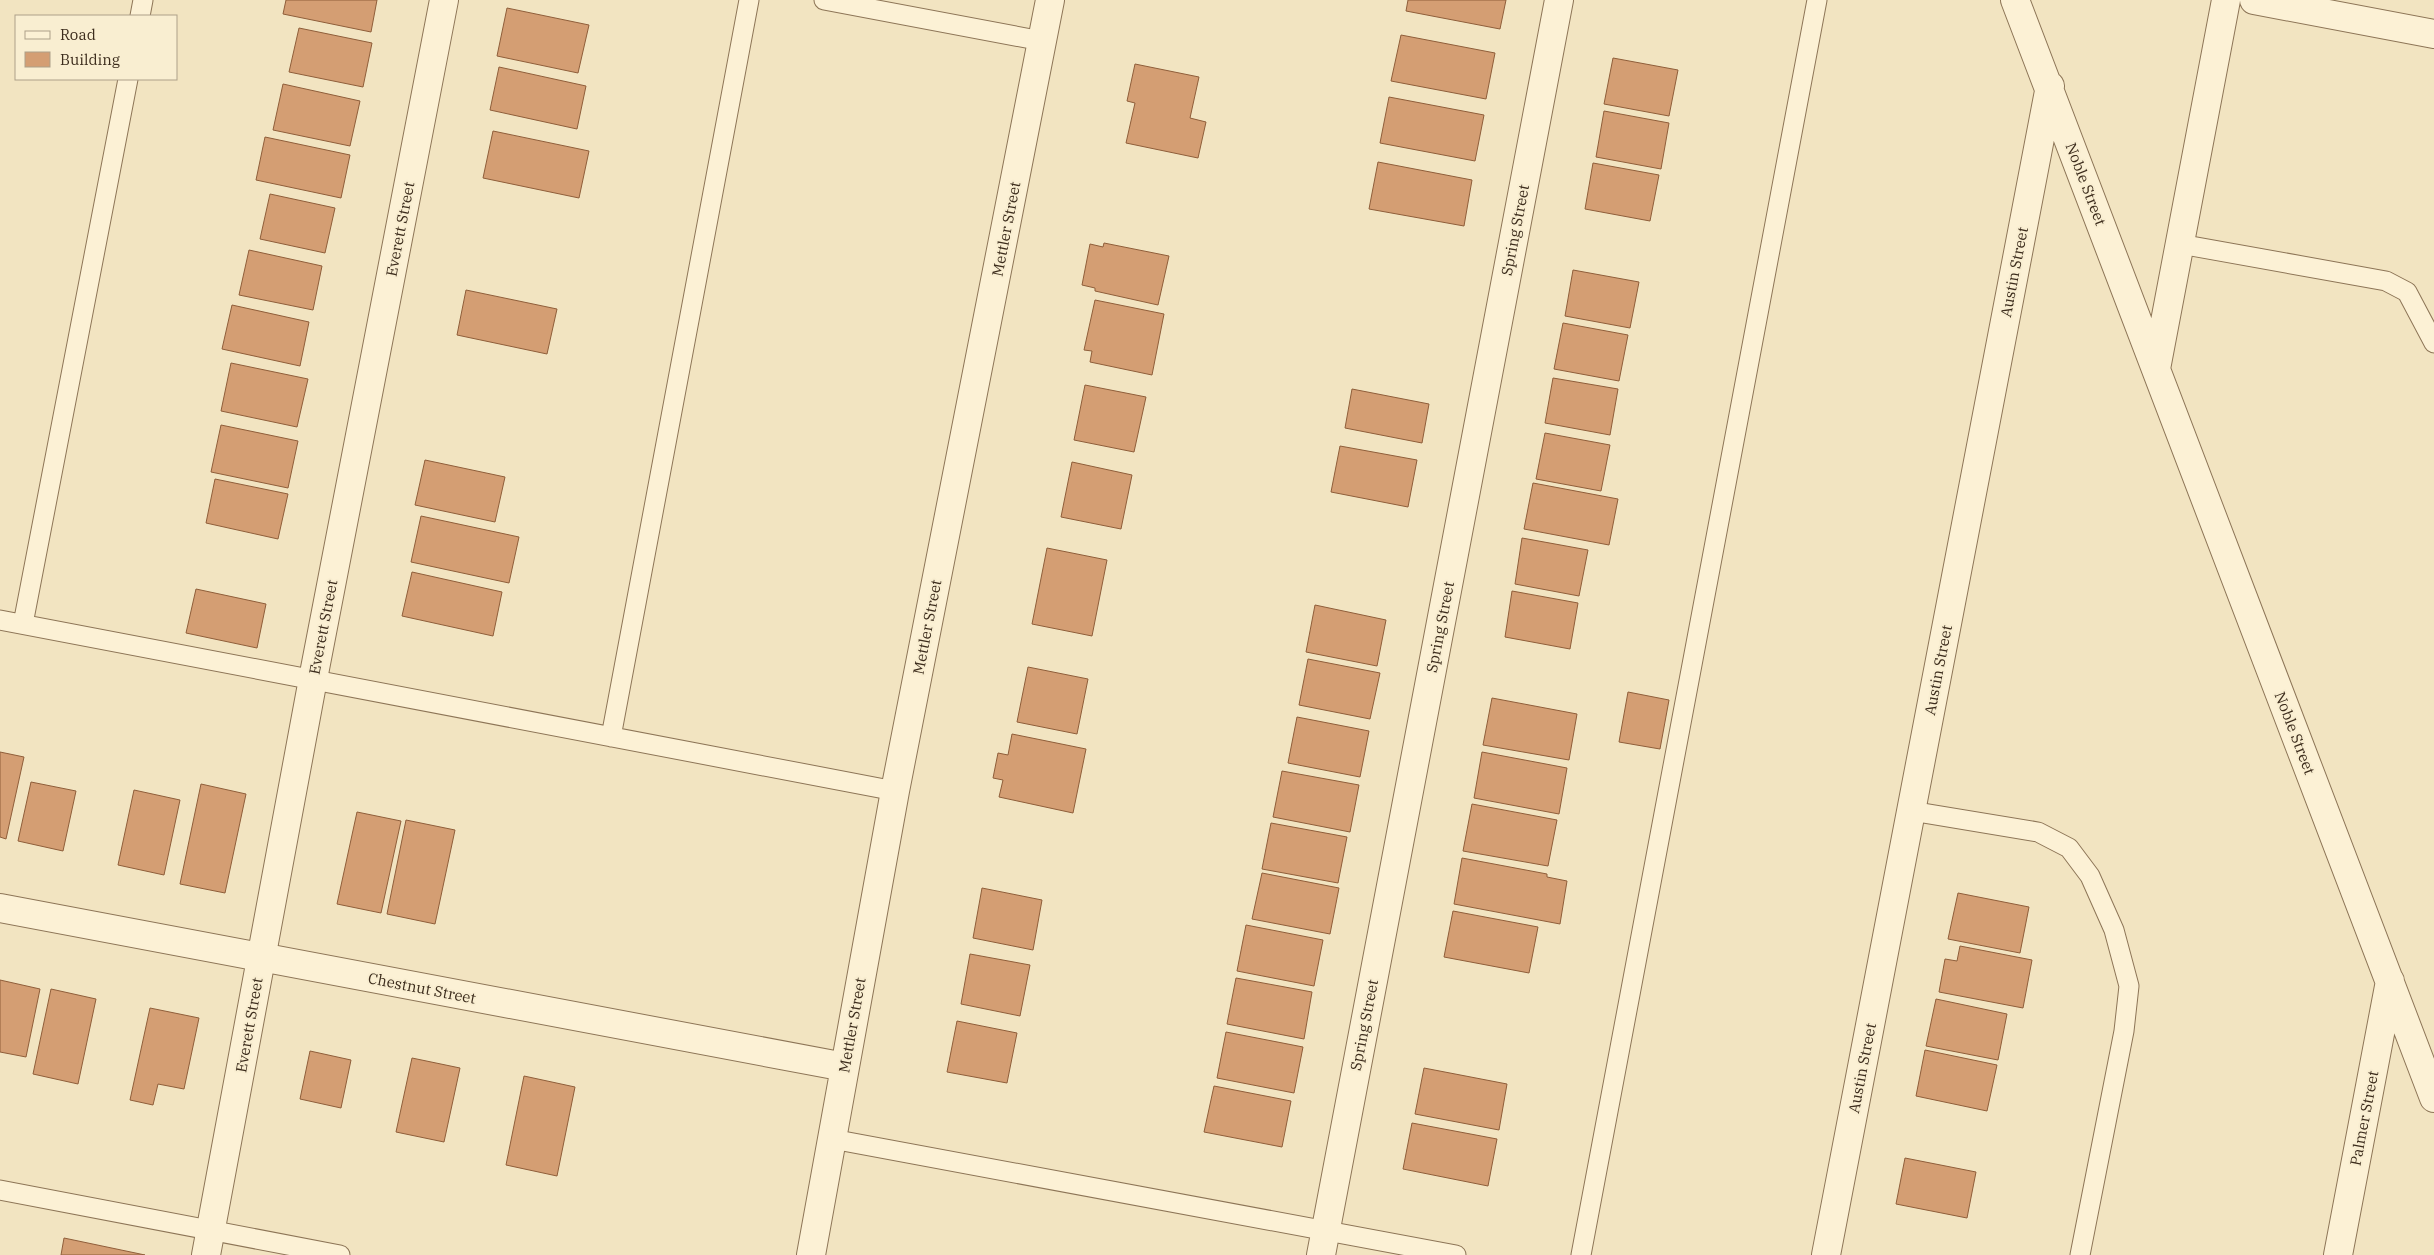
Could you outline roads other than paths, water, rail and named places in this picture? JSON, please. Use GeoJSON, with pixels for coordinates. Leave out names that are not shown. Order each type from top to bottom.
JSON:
{"type":"FeatureCollection","features":[{"type":"Feature","properties":{"kind":"street","name":"Everett Street"},"geometry":{"type":"LineString","coordinates":[[209,1243],[313,679],[444,0]]}},
{"type":"Feature","properties":{"kind":"street","name":"Mettler Street"},"geometry":{"type":"LineString","coordinates":[[811,1255],[895,792],[1050,0]]}},
{"type":"Feature","properties":{"kind":"street","name":"Spring Street"},"geometry":{"type":"LineString","coordinates":[[1323,1243],[1559,0]]}},
{"type":"Feature","properties":{"kind":"street","name":"Noble Street"},"geometry":{"type":"LineString","coordinates":[[2016,0],[2434,1098]]}},
{"type":"Feature","properties":{"kind":"street"},"geometry":{"type":"LineString","coordinates":[[2156,369],[2226,0]]}},
{"type":"Feature","properties":{"kind":"street"},"geometry":{"type":"LineString","coordinates":[[2254,0],[2434,34]]}},
{"type":"Feature","properties":{"kind":"street","name":"Austin Street"},"geometry":{"type":"LineString","coordinates":[[1826,1255],[2050,86]]}},
{"type":"Feature","properties":{"kind":"street","name":"Chestnut Street"},"geometry":{"type":"LineString","coordinates":[[0,908],[845,1068]]}},
{"type":"Feature","properties":{"kind":"street","name":"Palmer Street"},"geometry":{"type":"LineString","coordinates":[[2338,1255],[2390,981]]}},
{"type":"Feature","properties":{"kind":"lane"},"geometry":{"type":"LineString","coordinates":[[140,15],[143,0]]}},
{"type":"Feature","properties":{"kind":"lane"},"geometry":{"type":"LineString","coordinates":[[611,737],[749,0]]}},
{"type":"Feature","properties":{"kind":"lane"},"geometry":{"type":"LineString","coordinates":[[824,0],[1042,42]]}},
{"type":"Feature","properties":{"kind":"lane"},"geometry":{"type":"LineString","coordinates":[[1580,1255],[1817,0]]}},
{"type":"Feature","properties":{"kind":"lane"},"geometry":{"type":"LineString","coordinates":[[23,624],[128,80]]}},
{"type":"Feature","properties":{"kind":"lane"},"geometry":{"type":"LineString","coordinates":[[2180,244],[2386,281],[2407,292],[2434,343]]}},
{"type":"Feature","properties":{"kind":"lane"},"geometry":{"type":"LineString","coordinates":[[0,620],[895,792]]}},
{"type":"Feature","properties":{"kind":"lane"},"geometry":{"type":"LineString","coordinates":[[1911,811],[2038,832],[2069,848],[2090,876],[2114,930],[2129,986],[2124,1031],[2080,1255]]}},
{"type":"Feature","properties":{"kind":"lane"},"geometry":{"type":"LineString","coordinates":[[832,1139],[1323,1243],[1456,1255]]}},
{"type":"Feature","properties":{"kind":"lane"},"geometry":{"type":"LineString","coordinates":[[0,1190],[209,1243],[340,1255]]}}]}
